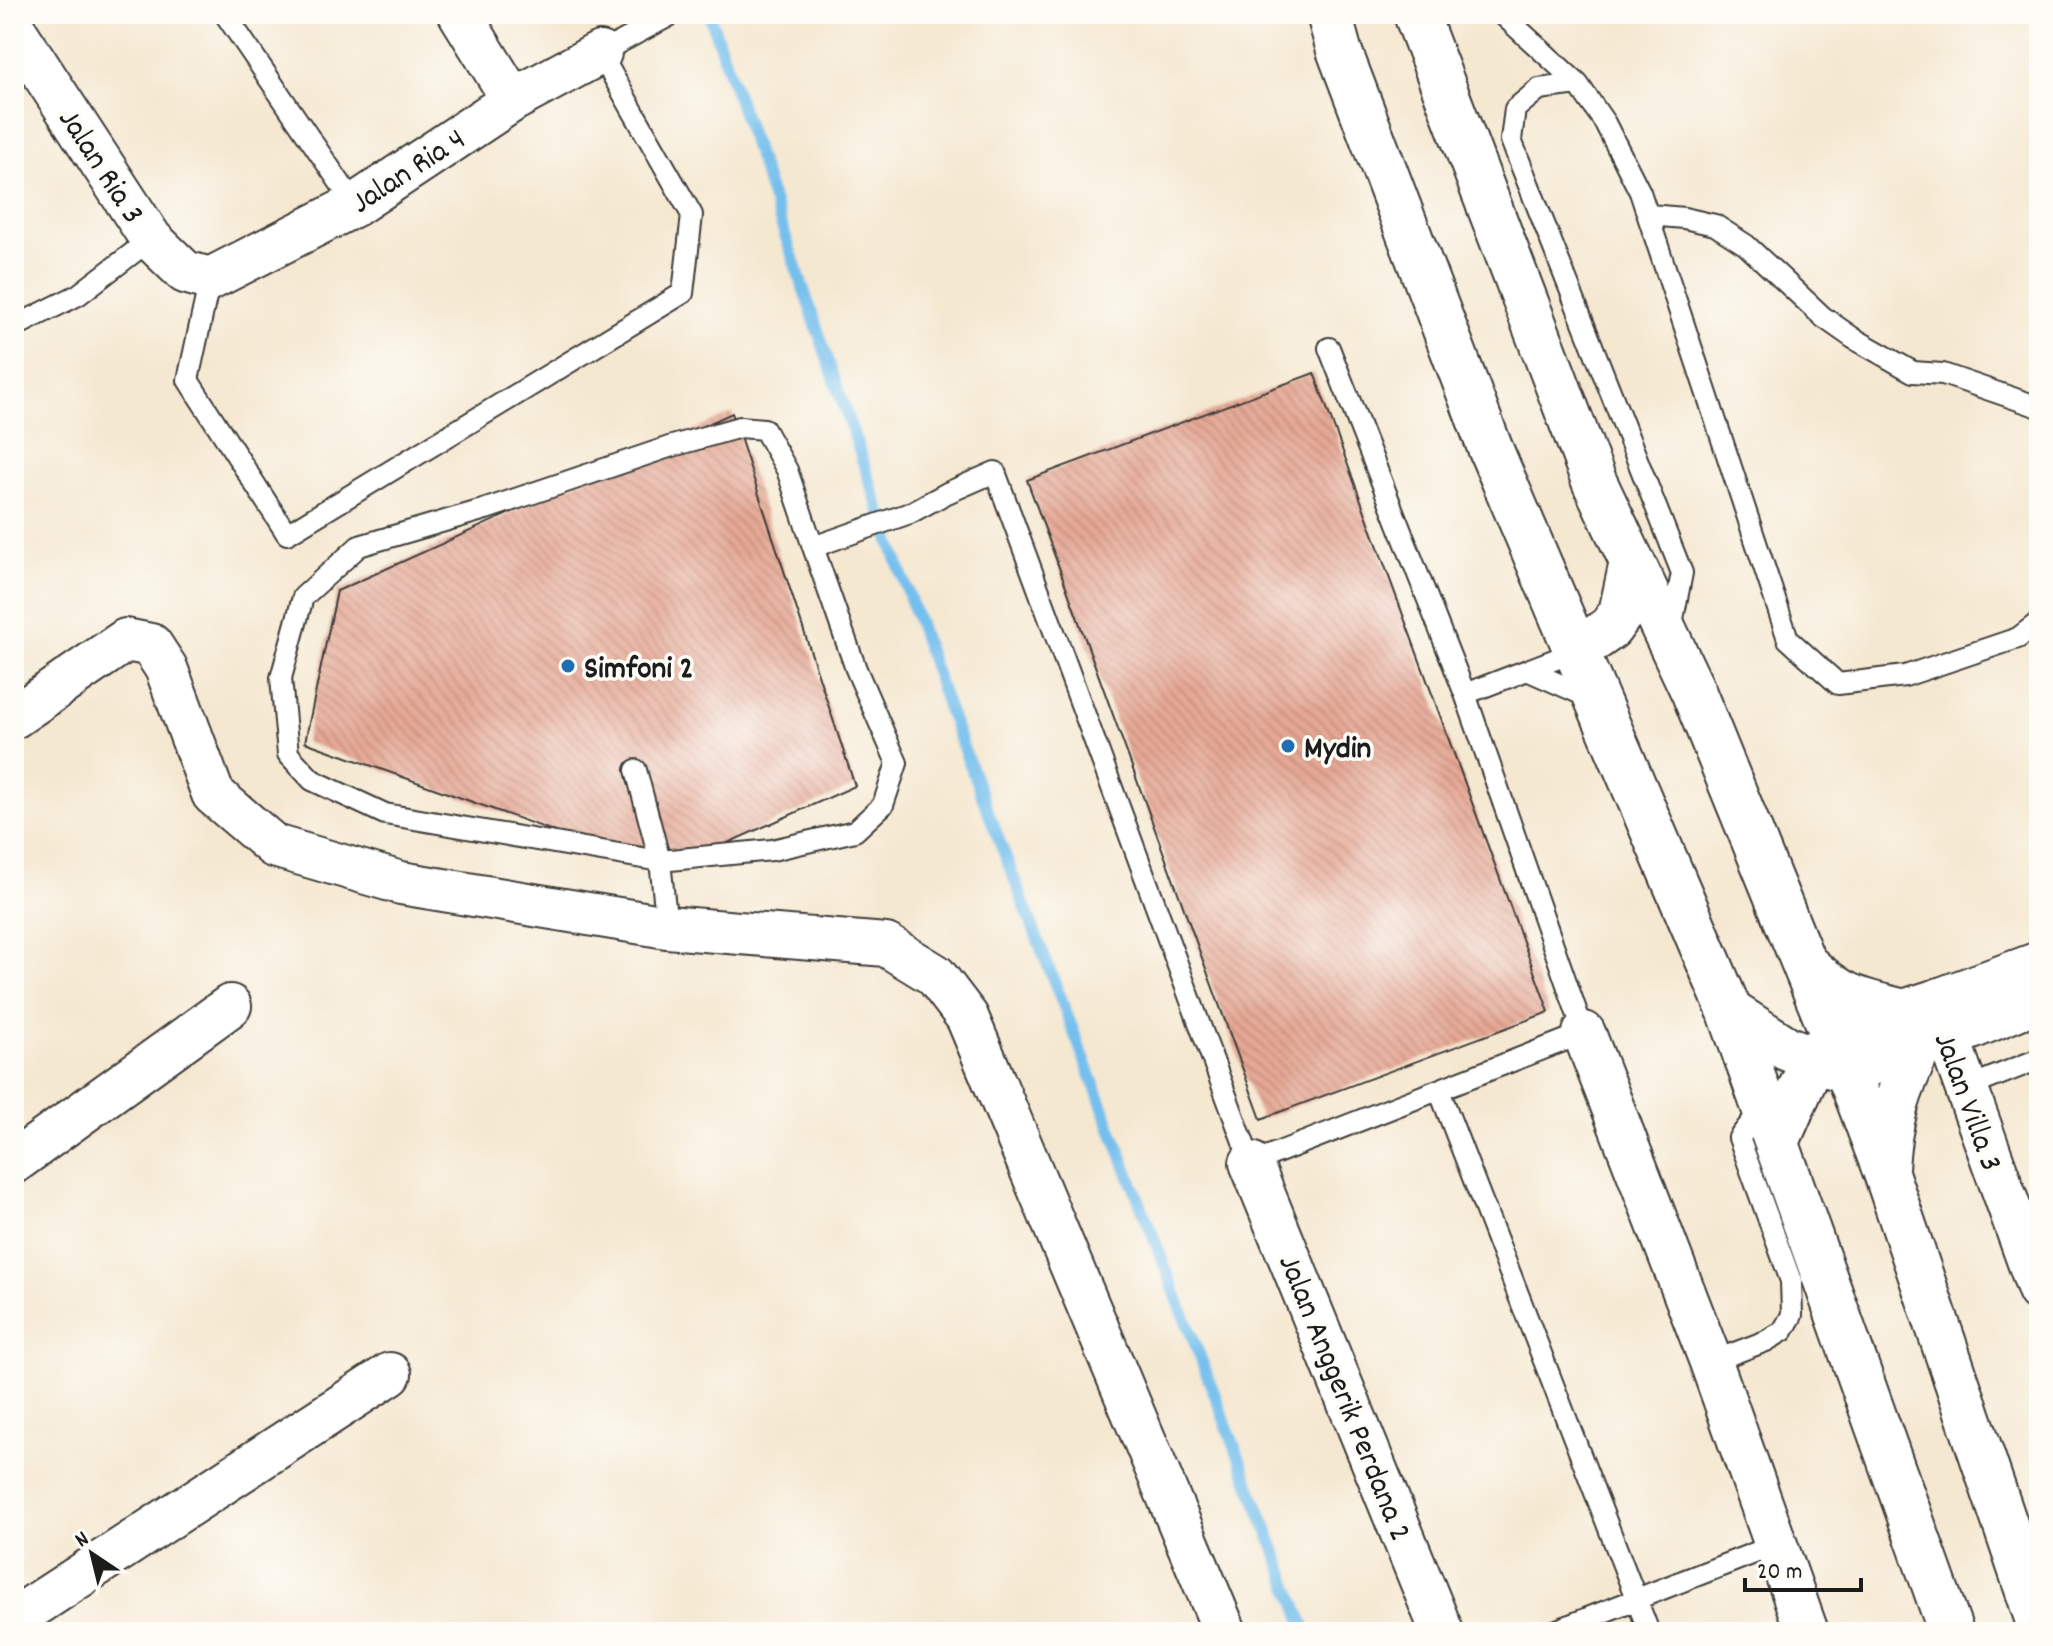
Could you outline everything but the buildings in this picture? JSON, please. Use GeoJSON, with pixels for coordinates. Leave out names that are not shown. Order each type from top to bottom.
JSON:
{"type":"FeatureCollection","features":[{"type":"Feature","properties":{"kind":"street"},"geometry":{"type":"LineString","coordinates":[[460,14],[513,100]]}},
{"type":"Feature","properties":{"kind":"street"},"geometry":{"type":"LineString","coordinates":[[1329,14],[1339,50],[1490,448],[1730,1012],[1951,1632]]}},
{"type":"Feature","properties":{"kind":"street"},"geometry":{"type":"LineString","coordinates":[[1416,14],[1594,481],[1693,691],[1805,964],[1832,1055],[1886,1173],[2039,1624]]}},
{"type":"Feature","properties":{"kind":"street","name":"Jalan Ria 3"},"geometry":{"type":"LineString","coordinates":[[14,29],[151,239],[185,272],[210,279]]}},
{"type":"Feature","properties":{"kind":"street","name":"Jalan Ria 4"},"geometry":{"type":"LineString","coordinates":[[210,279],[355,205],[513,100],[600,53]]}},
{"type":"Feature","properties":{"kind":"street"},"geometry":{"type":"LineString","coordinates":[[1577,651],[1610,628],[1621,613],[1632,562]]}},
{"type":"Feature","properties":{"kind":"street"},"geometry":{"type":"LineString","coordinates":[[14,717],[126,640],[151,645],[166,668],[213,794],[274,846],[401,883],[667,927],[886,945],[935,975],[967,1017],[1225,1632]]}},
{"type":"Feature","properties":{"kind":"street"},"geometry":{"type":"LineString","coordinates":[[1886,1173],[1889,1128],[1902,1082],[1925,1025],[2039,963]]}},
{"type":"Feature","properties":{"kind":"street"},"geometry":{"type":"LineString","coordinates":[[1805,964],[1830,987],[1848,997],[1925,1025]]}},
{"type":"Feature","properties":{"kind":"street"},"geometry":{"type":"LineString","coordinates":[[1771,1123],[1832,1055],[1925,1025],[2039,1000]]}},
{"type":"Feature","properties":{"kind":"street"},"geometry":{"type":"LineString","coordinates":[[14,1162],[230,1006]]}},
{"type":"Feature","properties":{"kind":"street"},"geometry":{"type":"LineString","coordinates":[[1730,1012],[1769,1038],[1832,1055]]}},
{"type":"Feature","properties":{"kind":"street","name":"Jalan Villa 3"},"geometry":{"type":"LineString","coordinates":[[1925,1025],[1966,1088],[2039,1290]]}},
{"type":"Feature","properties":{"kind":"street"},"geometry":{"type":"LineString","coordinates":[[1584,1033],[1711,1362],[1807,1632]]}},
{"type":"Feature","properties":{"kind":"street","name":"Jalan Anggerik Perdana 2"},"geometry":{"type":"LineString","coordinates":[[1251,1163],[1442,1632]]}},
{"type":"Feature","properties":{"kind":"street"},"geometry":{"type":"LineString","coordinates":[[14,1619],[390,1374]]}},
{"type":"Feature","properties":{"kind":"lane"},"geometry":{"type":"LineString","coordinates":[[225,14],[355,205]]}},
{"type":"Feature","properties":{"kind":"lane"},"geometry":{"type":"LineString","coordinates":[[210,279],[188,380],[287,534],[683,293],[692,215],[600,53],[673,14]]}},
{"type":"Feature","properties":{"kind":"lane"},"geometry":{"type":"LineString","coordinates":[[1502,14],[1578,84],[1605,123],[1640,192],[1788,639],[1838,684],[1905,676],[2018,638],[2039,622]]}},
{"type":"Feature","properties":{"kind":"lane"},"geometry":{"type":"LineString","coordinates":[[1578,84],[1539,89],[1515,109],[1511,140],[1682,573],[1669,642]]}},
{"type":"Feature","properties":{"kind":"lane"},"geometry":{"type":"LineString","coordinates":[[1649,215],[1715,225],[1746,245],[1823,317],[1913,372],[1943,374],[2039,407]]}},
{"type":"Feature","properties":{"kind":"lane"},"geometry":{"type":"LineString","coordinates":[[14,327],[78,295],[151,239]]}},
{"type":"Feature","properties":{"kind":"lane"},"geometry":{"type":"LineString","coordinates":[[813,547],[910,513],[995,472],[1251,1163],[1584,1033],[1465,694],[1329,348]]}},
{"type":"Feature","properties":{"kind":"lane"},"geometry":{"type":"LineString","coordinates":[[740,427],[764,429],[787,470],[813,547],[856,669],[897,763],[883,805],[855,831],[772,850],[660,861],[385,814],[312,780],[288,754],[281,678],[303,597],[359,546],[486,509],[669,447],[740,427]]}},
{"type":"Feature","properties":{"kind":"lane"},"geometry":{"type":"LineString","coordinates":[[1465,694],[1577,651]]}},
{"type":"Feature","properties":{"kind":"lane"},"geometry":{"type":"LineString","coordinates":[[1527,670],[1600,702]]}},
{"type":"Feature","properties":{"kind":"lane"},"geometry":{"type":"LineString","coordinates":[[636,770],[660,861],[667,927]]}},
{"type":"Feature","properties":{"kind":"lane"},"geometry":{"type":"LineString","coordinates":[[1966,1088],[2039,1059]]}},
{"type":"Feature","properties":{"kind":"lane"},"geometry":{"type":"LineString","coordinates":[[1439,1090],[1649,1632]]}},
{"type":"Feature","properties":{"kind":"lane"},"geometry":{"type":"LineString","coordinates":[[1711,1362],[1766,1341],[1783,1331],[1792,1315],[1791,1281],[1739,1138],[1771,1123]]}},
{"type":"Feature","properties":{"kind":"lane"},"geometry":{"type":"LineString","coordinates":[[1552,1632],[1775,1545]]}},
{"type":"Feature","properties":{"kind":"waterway"},"geometry":{"type":"LineString","coordinates":[[709,14],[947,706],[1307,1632]]}},
{"type":"Feature","properties":{"kind":"place","name":"Simfoni 2"},"geometry":{"type":"Point","coordinates":[568,666]}},
{"type":"Feature","properties":{"kind":"place","name":"Mydin"},"geometry":{"type":"Point","coordinates":[1288,746]}}]}
